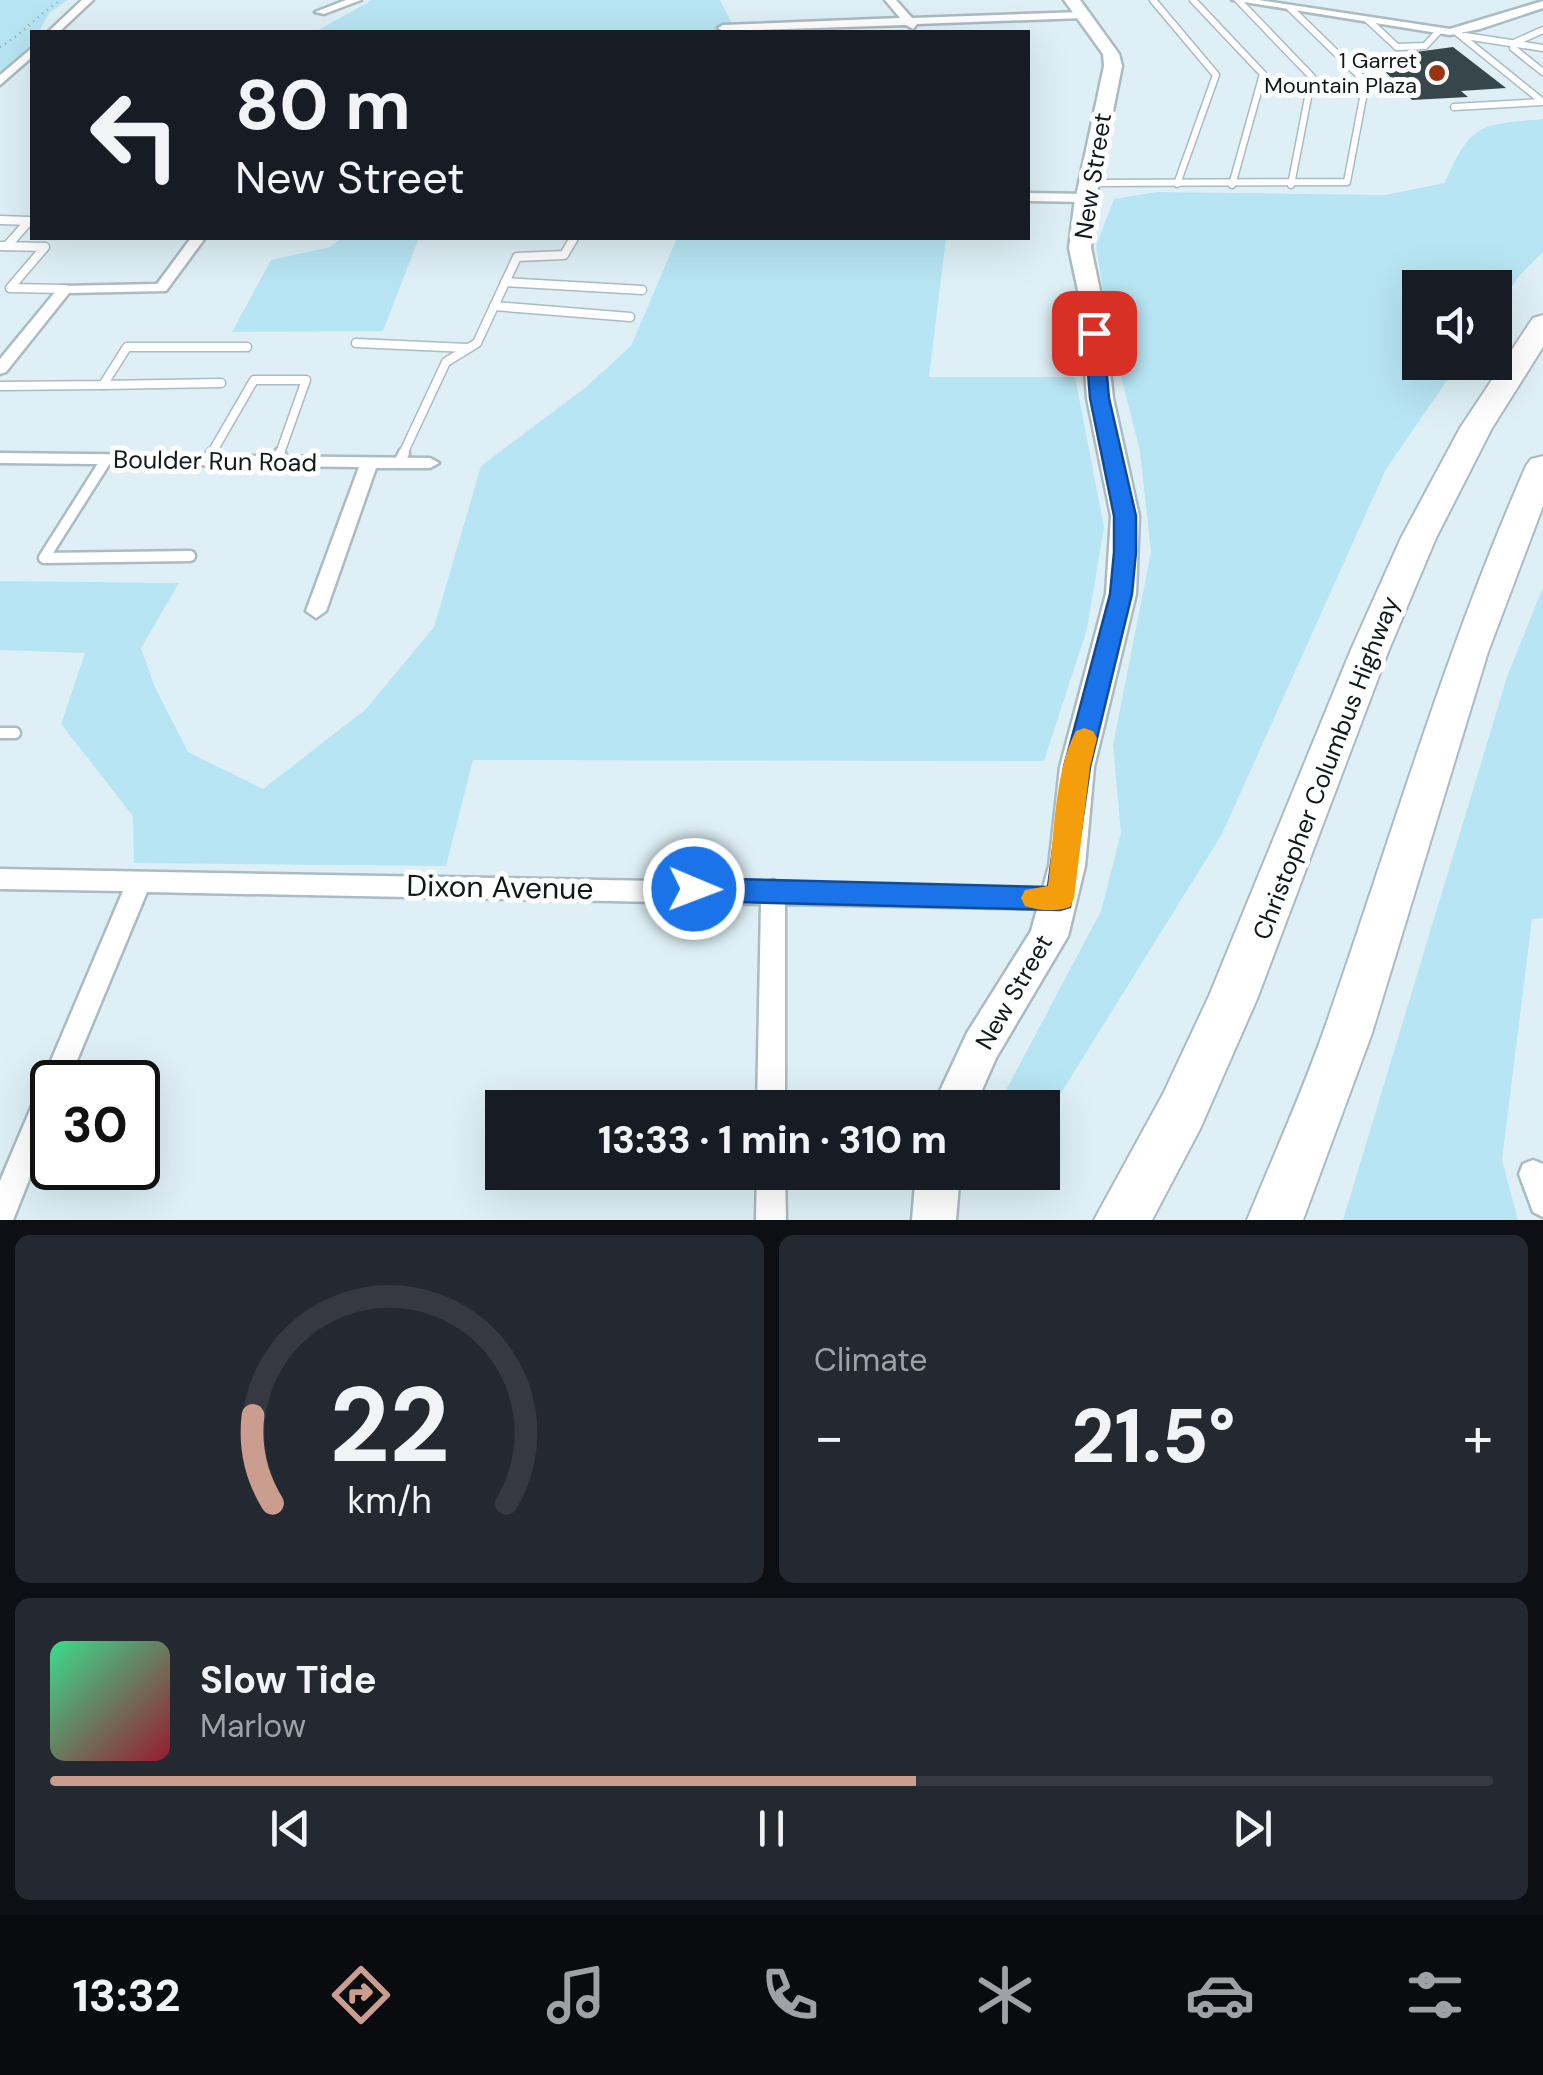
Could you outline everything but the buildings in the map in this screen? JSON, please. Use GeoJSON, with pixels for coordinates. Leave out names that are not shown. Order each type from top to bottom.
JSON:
{"type":"FeatureCollection","features":[{"type":"Feature","properties":{"kind":"highway","name":"Christopher Columbus Highway"},"geometry":{"type":"LineString","coordinates":[[1122,1220],[1187,1100],[1232,1004],[1381,623],[1422,532],[1472,435],[1543,324]]}},
{"type":"Feature","properties":{"kind":"highway"},"geometry":{"type":"LineString","coordinates":[[1274,1220],[1359,1001],[1490,592],[1543,466]]}},
{"type":"Feature","properties":{"kind":"street"},"geometry":{"type":"LineString","coordinates":[[55,30],[88,0]]}},
{"type":"Feature","properties":{"kind":"street"},"geometry":{"type":"LineString","coordinates":[[320,12],[356,0]]}},
{"type":"Feature","properties":{"kind":"street"},"geometry":{"type":"LineString","coordinates":[[890,0],[914,30]]}},
{"type":"Feature","properties":{"kind":"street"},"geometry":{"type":"LineString","coordinates":[[1238,0],[1458,33],[1543,4]]}},
{"type":"Feature","properties":{"kind":"street"},"geometry":{"type":"LineString","coordinates":[[722,30],[1077,7]]}},
{"type":"Feature","properties":{"kind":"street","name":"New Street"},"geometry":{"type":"LineString","coordinates":[[961,1090],[981,1046],[1049,936],[1060,898],[1077,767],[1121,594],[1125,516],[1100,398],[1092,300],[1080,248],[1087,190],[1113,66],[1111,54],[1077,7]]}},
{"type":"Feature","properties":{"kind":"street"},"geometry":{"type":"LineString","coordinates":[[0,64],[28,55]]}},
{"type":"Feature","properties":{"kind":"street"},"geometry":{"type":"LineString","coordinates":[[0,81],[28,55]]}},
{"type":"Feature","properties":{"kind":"street"},"geometry":{"type":"LineString","coordinates":[[1030,197],[1087,190]]}},
{"type":"Feature","properties":{"kind":"street"},"geometry":{"type":"LineString","coordinates":[[1,368],[65,289],[161,288],[197,240]]}},
{"type":"Feature","properties":{"kind":"street","name":"Boulder Run Road"},"geometry":{"type":"LineString","coordinates":[[0,458],[430,463]]}},
{"type":"Feature","properties":{"kind":"street"},"geometry":{"type":"LineString","coordinates":[[316,611],[369,463]]}},
{"type":"Feature","properties":{"kind":"street","name":"Dixon Avenue"},"geometry":{"type":"LineString","coordinates":[[0,879],[1060,898]]}},
{"type":"Feature","properties":{"kind":"street"},"geometry":{"type":"LineString","coordinates":[[65,1060],[139,882]]}},
{"type":"Feature","properties":{"kind":"street"},"geometry":{"type":"LineString","coordinates":[[772,1090],[773,890]]}},
{"type":"Feature","properties":{"kind":"street"},"geometry":{"type":"LineString","coordinates":[[0,1216],[30,1144]]}},
{"type":"Feature","properties":{"kind":"street"},"geometry":{"type":"LineString","coordinates":[[1532,1174],[1543,1202]]}},
{"type":"Feature","properties":{"kind":"street"},"geometry":{"type":"LineString","coordinates":[[770,1220],[771,1190]]}},
{"type":"Feature","properties":{"kind":"street"},"geometry":{"type":"LineString","coordinates":[[934,1220],[936,1190]]}},
{"type":"Feature","properties":{"kind":"lane"},"geometry":{"type":"LineString","coordinates":[[1153,0],[1216,76],[1178,184]]}},
{"type":"Feature","properties":{"kind":"lane"},"geometry":{"type":"LineString","coordinates":[[1194,0],[1263,74],[1264,82],[1232,185]]}},
{"type":"Feature","properties":{"kind":"lane"},"geometry":{"type":"LineString","coordinates":[[1238,0],[1312,77],[1291,185]]}},
{"type":"Feature","properties":{"kind":"lane"},"geometry":{"type":"LineString","coordinates":[[1087,190],[1178,184],[1347,182],[1366,82],[1290,8]]}},
{"type":"Feature","properties":{"kind":"lane"},"geometry":{"type":"LineString","coordinates":[[1368,20],[1398,47],[1424,46],[1439,31]]}},
{"type":"Feature","properties":{"kind":"lane"},"geometry":{"type":"LineString","coordinates":[[1514,44],[1543,30]]}},
{"type":"Feature","properties":{"kind":"lane"},"geometry":{"type":"LineString","coordinates":[[1458,33],[1543,48]]}},
{"type":"Feature","properties":{"kind":"lane"},"geometry":{"type":"LineString","coordinates":[[1454,107],[1543,102],[1458,33]]}},
{"type":"Feature","properties":{"kind":"lane"},"geometry":{"type":"LineString","coordinates":[[1514,44],[1513,48],[1543,72]]}},
{"type":"Feature","properties":{"kind":"lane"},"geometry":{"type":"LineString","coordinates":[[0,220],[29,221],[3,246]]}},
{"type":"Feature","properties":{"kind":"lane"},"geometry":{"type":"LineString","coordinates":[[399,463],[446,362],[476,343],[517,257],[564,255],[573,240]]}},
{"type":"Feature","properties":{"kind":"lane"},"geometry":{"type":"LineString","coordinates":[[3,246],[45,247],[10,288],[65,289]]}},
{"type":"Feature","properties":{"kind":"lane"},"geometry":{"type":"LineString","coordinates":[[505,282],[642,290]]}},
{"type":"Feature","properties":{"kind":"lane"},"geometry":{"type":"LineString","coordinates":[[494,306],[630,317]]}},
{"type":"Feature","properties":{"kind":"lane"},"geometry":{"type":"LineString","coordinates":[[356,344],[468,348]]}},
{"type":"Feature","properties":{"kind":"lane"},"geometry":{"type":"LineString","coordinates":[[103,386],[127,347],[247,347]]}},
{"type":"Feature","properties":{"kind":"lane"},"geometry":{"type":"LineString","coordinates":[[207,461],[254,380],[306,380],[277,462]]}},
{"type":"Feature","properties":{"kind":"lane"},"geometry":{"type":"LineString","coordinates":[[0,386],[221,383]]}},
{"type":"Feature","properties":{"kind":"lane"},"geometry":{"type":"LineString","coordinates":[[106,460],[44,558],[190,556]]}},
{"type":"Feature","properties":{"kind":"lane"},"geometry":{"type":"LineString","coordinates":[[0,733],[15,732]]}},
{"type":"Feature","properties":{"kind":"path"},"geometry":{"type":"LineString","coordinates":[[0,47],[20,35],[32,18],[62,0]]}},
{"type":"Feature","properties":{"kind":"shaded area"},"geometry":{"type":"Polygon","coordinates":[[[0,0],[68,0],[50,12],[40,30],[30,30],[30,46],[0,74],[0,0]]]}},
{"type":"Feature","properties":{"kind":"shaded area"},"geometry":{"type":"Polygon","coordinates":[[[372,0],[720,0],[735,30],[319,30],[372,0]]]}},
{"type":"Feature","properties":{"kind":"shaded area"},"geometry":{"type":"Polygon","coordinates":[[[1543,119],[1543,252],[1512,287],[1512,270],[1402,270],[1402,380],[1447,380],[1386,469],[1222,834],[1060,1095],[1060,1090],[1006,1090],[1101,911],[1121,833],[1113,745],[1151,552],[1140,451],[1109,329],[1096,246],[1114,199],[1157,192],[1385,195],[1445,183],[1471,138],[1480,130],[1543,119]]]}},
{"type":"Feature","properties":{"kind":"shaded area"},"geometry":{"type":"Polygon","coordinates":[[[339,240],[418,240],[383,331],[232,332],[271,260],[330,247],[339,240]]]}},
{"type":"Feature","properties":{"kind":"shaded area"},"geometry":{"type":"Polygon","coordinates":[[[676,240],[946,240],[929,377],[1075,377],[1104,527],[1087,629],[1044,761],[473,760],[446,866],[134,863],[133,816],[61,724],[85,653],[0,650],[0,581],[179,583],[141,648],[154,685],[188,752],[263,789],[366,709],[434,627],[481,466],[585,388],[631,346],[676,240]]]}},
{"type":"Feature","properties":{"kind":"shaded area"},"geometry":{"type":"Polygon","coordinates":[[[1543,587],[1543,918],[1532,919],[1502,1160],[1518,1220],[1343,1220],[1507,677],[1543,587]]]}},
{"type":"Feature","properties":{"kind":"slow traffic"},"geometry":{"type":"LineString","coordinates":[[1035,898],[1060,898],[1084,738]]}},
{"type":"Feature","properties":{"kind":"place","name":"1 Garret Mountain Plaza"},"geometry":{"type":"Point","coordinates":[1437,73]}},
{"type":"Feature","properties":{"kind":"route"},"geometry":{"type":"LineString","coordinates":[[694,889],[1060,898],[1077,767],[1121,594],[1125,552],[1125,516],[1100,398],[1094,333]]}}]}
